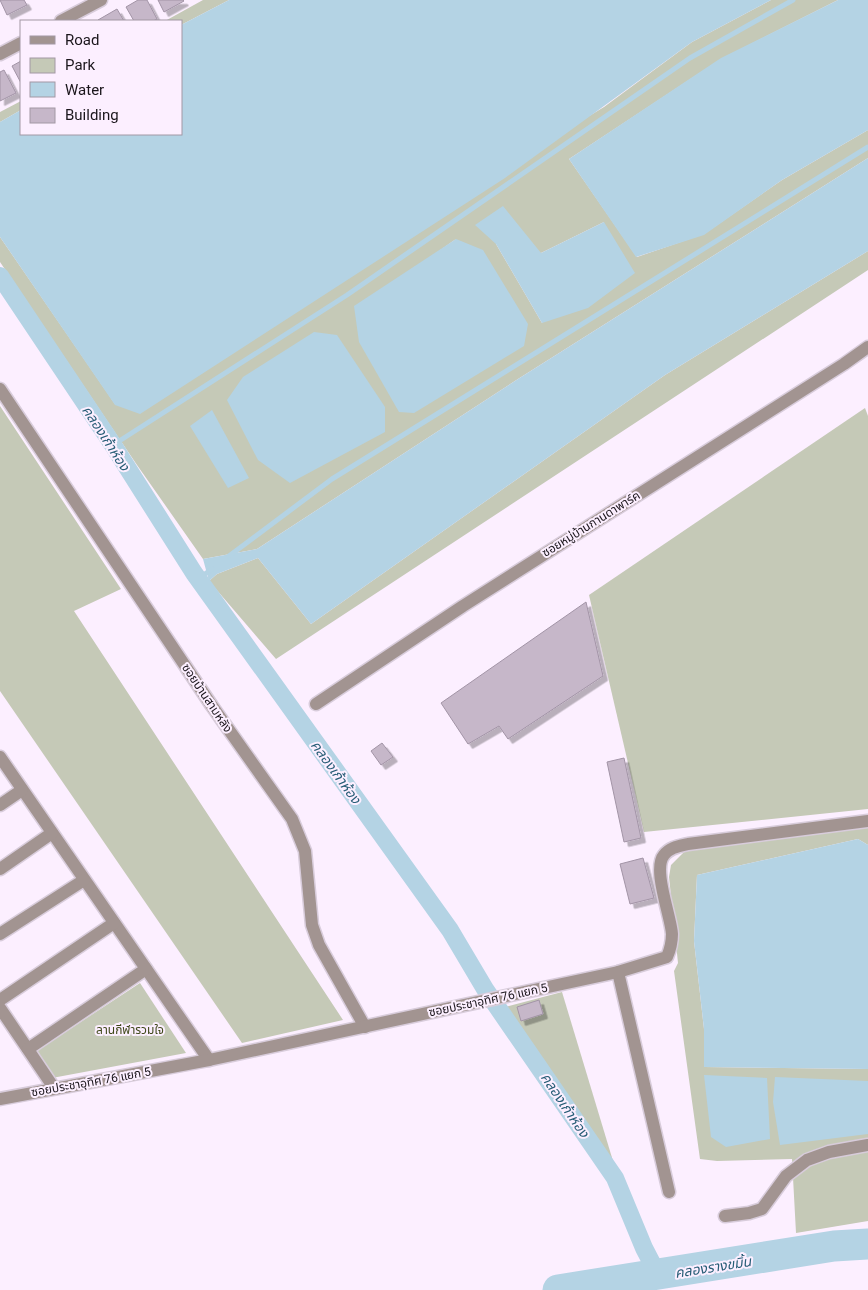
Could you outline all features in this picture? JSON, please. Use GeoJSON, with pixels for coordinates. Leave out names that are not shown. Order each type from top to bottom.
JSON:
{"type":"FeatureCollection","features":[{"type":"Feature","properties":{"kind":"street"},"geometry":{"type":"LineString","coordinates":[[63,20],[101,0]]}},
{"type":"Feature","properties":{"kind":"street"},"geometry":{"type":"LineString","coordinates":[[0,54],[20,44]]}},
{"type":"Feature","properties":{"kind":"street","name":"ซอยหมู่บ้านกานดาพาร์ค"},"geometry":{"type":"LineString","coordinates":[[316,704],[462,606],[868,347]]}},
{"type":"Feature","properties":{"kind":"street","name":"ซอยบ้านสามหลัง"},"geometry":{"type":"LineString","coordinates":[[0,389],[212,706],[292,820],[305,851],[312,925],[319,945],[365,1027]]}},
{"type":"Feature","properties":{"kind":"street"},"geometry":{"type":"LineString","coordinates":[[0,757],[209,1060]]}},
{"type":"Feature","properties":{"kind":"street"},"geometry":{"type":"LineString","coordinates":[[0,805],[22,790]]}},
{"type":"Feature","properties":{"kind":"street","name":"ซอยประชาอุทิศ 76 แยก 5"},"geometry":{"type":"LineString","coordinates":[[0,1099],[209,1060],[506,997],[618,972],[667,957],[672,934],[660,871],[664,855],[672,848],[688,844],[868,822]]}},
{"type":"Feature","properties":{"kind":"street"},"geometry":{"type":"LineString","coordinates":[[0,869],[52,833]]}},
{"type":"Feature","properties":{"kind":"street"},"geometry":{"type":"LineString","coordinates":[[0,934],[84,880]]}},
{"type":"Feature","properties":{"kind":"street"},"geometry":{"type":"LineString","coordinates":[[0,1000],[114,923]]}},
{"type":"Feature","properties":{"kind":"street"},"geometry":{"type":"LineString","coordinates":[[28,1049],[146,969]]}},
{"type":"Feature","properties":{"kind":"street"},"geometry":{"type":"LineString","coordinates":[[618,972],[669,1192]]}},
{"type":"Feature","properties":{"kind":"street"},"geometry":{"type":"LineString","coordinates":[[0,1008],[54,1088]]}},
{"type":"Feature","properties":{"kind":"street"},"geometry":{"type":"LineString","coordinates":[[725,1216],[749,1213],[762,1209],[786,1176],[807,1160],[830,1152],[868,1145]]}},
{"type":"Feature","properties":{"kind":"green space"},"geometry":{"type":"Polygon","coordinates":[[[203,0],[229,0],[182,24],[182,20],[167,20],[203,0]]]}},
{"type":"Feature","properties":{"kind":"green space"},"geometry":{"type":"Polygon","coordinates":[[[771,0],[838,0],[721,59],[569,159],[637,257],[704,234],[782,180],[868,130],[868,158],[518,379],[257,549],[203,559],[0,262],[0,237],[115,404],[604,107],[692,42],[771,0]],[[604,222],[541,253],[496,244],[542,323],[604,222]],[[456,239],[422,263],[359,342],[456,239]]]}},
{"type":"Feature","properties":{"kind":"green space"},"geometry":{"type":"Polygon","coordinates":[[[20,102],[20,111],[0,122],[0,112],[20,102]]]}},
{"type":"Feature","properties":{"kind":"green space"},"geometry":{"type":"Polygon","coordinates":[[[868,251],[868,270],[276,659],[209,581],[217,574],[258,558],[311,624],[665,375],[868,251]]]}},
{"type":"Feature","properties":{"kind":"green space"},"geometry":{"type":"Polygon","coordinates":[[[0,406],[121,589],[74,611],[343,1020],[242,1043],[0,691],[0,406]]]}},
{"type":"Feature","properties":{"kind":"green space"},"geometry":{"type":"Polygon","coordinates":[[[865,408],[868,416],[868,809],[644,832],[589,595],[865,408]]]}},
{"type":"Feature","properties":{"kind":"green space"},"geometry":{"type":"Polygon","coordinates":[[[868,827],[868,845],[858,839],[697,875],[694,941],[704,1029],[704,1067],[868,1069],[868,1221],[796,1233],[792,1159],[717,1161],[700,1159],[674,971],[678,963],[669,877],[671,865],[685,851],[868,827]]]}},
{"type":"Feature","properties":{"kind":"green space","name":"ลานกีฬารวมใจ"},"geometry":{"type":"Polygon","coordinates":[[[140,983],[186,1053],[52,1078],[35,1052],[140,983]]]}},
{"type":"Feature","properties":{"kind":"green space"},"geometry":{"type":"Polygon","coordinates":[[[562,992],[613,1161],[607,1156],[501,1008],[562,992]]]}},
{"type":"Feature","properties":{"kind":"water"},"geometry":{"type":"Polygon","coordinates":[[[229,0],[771,0],[692,42],[505,178],[140,414],[115,405],[0,237],[0,122],[20,111],[20,135],[182,135],[182,24],[229,0]]]}},
{"type":"Feature","properties":{"kind":"water"},"geometry":{"type":"Polygon","coordinates":[[[838,0],[868,0],[868,130],[782,180],[704,235],[636,257],[569,159],[721,58],[838,0]]]}},
{"type":"Feature","properties":{"kind":"water"},"geometry":{"type":"Polygon","coordinates":[[[868,158],[868,251],[665,375],[311,624],[258,558],[217,574],[209,581],[203,559],[257,549],[518,379],[868,158]]]}},
{"type":"Feature","properties":{"kind":"water"},"geometry":{"type":"Polygon","coordinates":[[[503,206],[541,253],[604,222],[635,273],[588,308],[542,323],[496,244],[475,225],[503,206]]]}},
{"type":"Feature","properties":{"kind":"water"},"geometry":{"type":"Polygon","coordinates":[[[456,239],[483,250],[528,324],[524,346],[414,413],[399,412],[359,342],[354,306],[456,239]]]}},
{"type":"Feature","properties":{"kind":"water"},"geometry":{"type":"Polygon","coordinates":[[[314,332],[337,335],[385,407],[385,432],[290,483],[258,460],[227,400],[243,377],[314,332]]]}},
{"type":"Feature","properties":{"kind":"water"},"geometry":{"type":"Polygon","coordinates":[[[212,410],[249,478],[228,488],[190,426],[212,410]]]}},
{"type":"Feature","properties":{"kind":"water"},"geometry":{"type":"Polygon","coordinates":[[[858,839],[868,845],[868,1069],[704,1067],[704,1029],[694,941],[697,875],[858,839]]]}},
{"type":"Feature","properties":{"kind":"water"},"geometry":{"type":"Polygon","coordinates":[[[704,1075],[767,1078],[770,1139],[726,1147],[711,1137],[704,1075]]]}},
{"type":"Feature","properties":{"kind":"water"},"geometry":{"type":"Polygon","coordinates":[[[775,1077],[868,1081],[868,1134],[780,1145],[773,1102],[775,1077]]]}},
{"type":"Feature","properties":{"kind":"building"},"geometry":{"type":"Polygon","coordinates":[[[0,0],[24,0],[27,5],[7,15],[0,0]]]}},
{"type":"Feature","properties":{"kind":"building"},"geometry":{"type":"Polygon","coordinates":[[[138,0],[147,0],[157,19],[133,20],[126,7],[138,0]]]}},
{"type":"Feature","properties":{"kind":"building"},"geometry":{"type":"Polygon","coordinates":[[[158,0],[183,0],[184,1],[164,12],[158,0]]]}},
{"type":"Feature","properties":{"kind":"building"},"geometry":{"type":"Polygon","coordinates":[[[117,9],[123,20],[98,20],[117,9]]]}},
{"type":"Feature","properties":{"kind":"building"},"geometry":{"type":"Polygon","coordinates":[[[20,62],[20,81],[12,66],[20,62]]]}},
{"type":"Feature","properties":{"kind":"building"},"geometry":{"type":"Polygon","coordinates":[[[4,70],[16,93],[0,101],[0,72],[4,70]]]}},
{"type":"Feature","properties":{"kind":"building"},"geometry":{"type":"Polygon","coordinates":[[[586,602],[603,676],[508,739],[499,726],[468,744],[441,703],[586,602]]]}},
{"type":"Feature","properties":{"kind":"building"},"geometry":{"type":"Polygon","coordinates":[[[382,743],[393,757],[381,765],[371,751],[382,743]]]}},
{"type":"Feature","properties":{"kind":"building"},"geometry":{"type":"Polygon","coordinates":[[[624,758],[641,838],[624,842],[607,762],[624,758]]]}},
{"type":"Feature","properties":{"kind":"building"},"geometry":{"type":"Polygon","coordinates":[[[643,858],[654,898],[630,904],[620,864],[643,858]]]}},
{"type":"Feature","properties":{"kind":"building"},"geometry":{"type":"Polygon","coordinates":[[[539,1000],[543,1014],[521,1021],[517,1007],[539,1000]]]}},
{"type":"Feature","properties":{"kind":"waterway"},"geometry":{"type":"LineString","coordinates":[[113,445],[347,295],[690,58],[793,0]]}},
{"type":"Feature","properties":{"kind":"waterway"},"geometry":{"type":"LineString","coordinates":[[229,556],[332,479],[868,147]]}},
{"type":"Feature","properties":{"kind":"waterway","name":"คลองเก้าห้อง"},"geometry":{"type":"LineString","coordinates":[[0,276],[113,445],[194,573],[450,930],[485,989],[615,1178],[644,1248],[658,1275]]}},
{"type":"Feature","properties":{"kind":"waterway"},"geometry":{"type":"LineString","coordinates":[[198,579],[212,569]]}},
{"type":"Feature","properties":{"kind":"waterway","name":"คลองรางขมิ้น"},"geometry":{"type":"LineString","coordinates":[[558,1290],[834,1246],[868,1244]]}}]}
